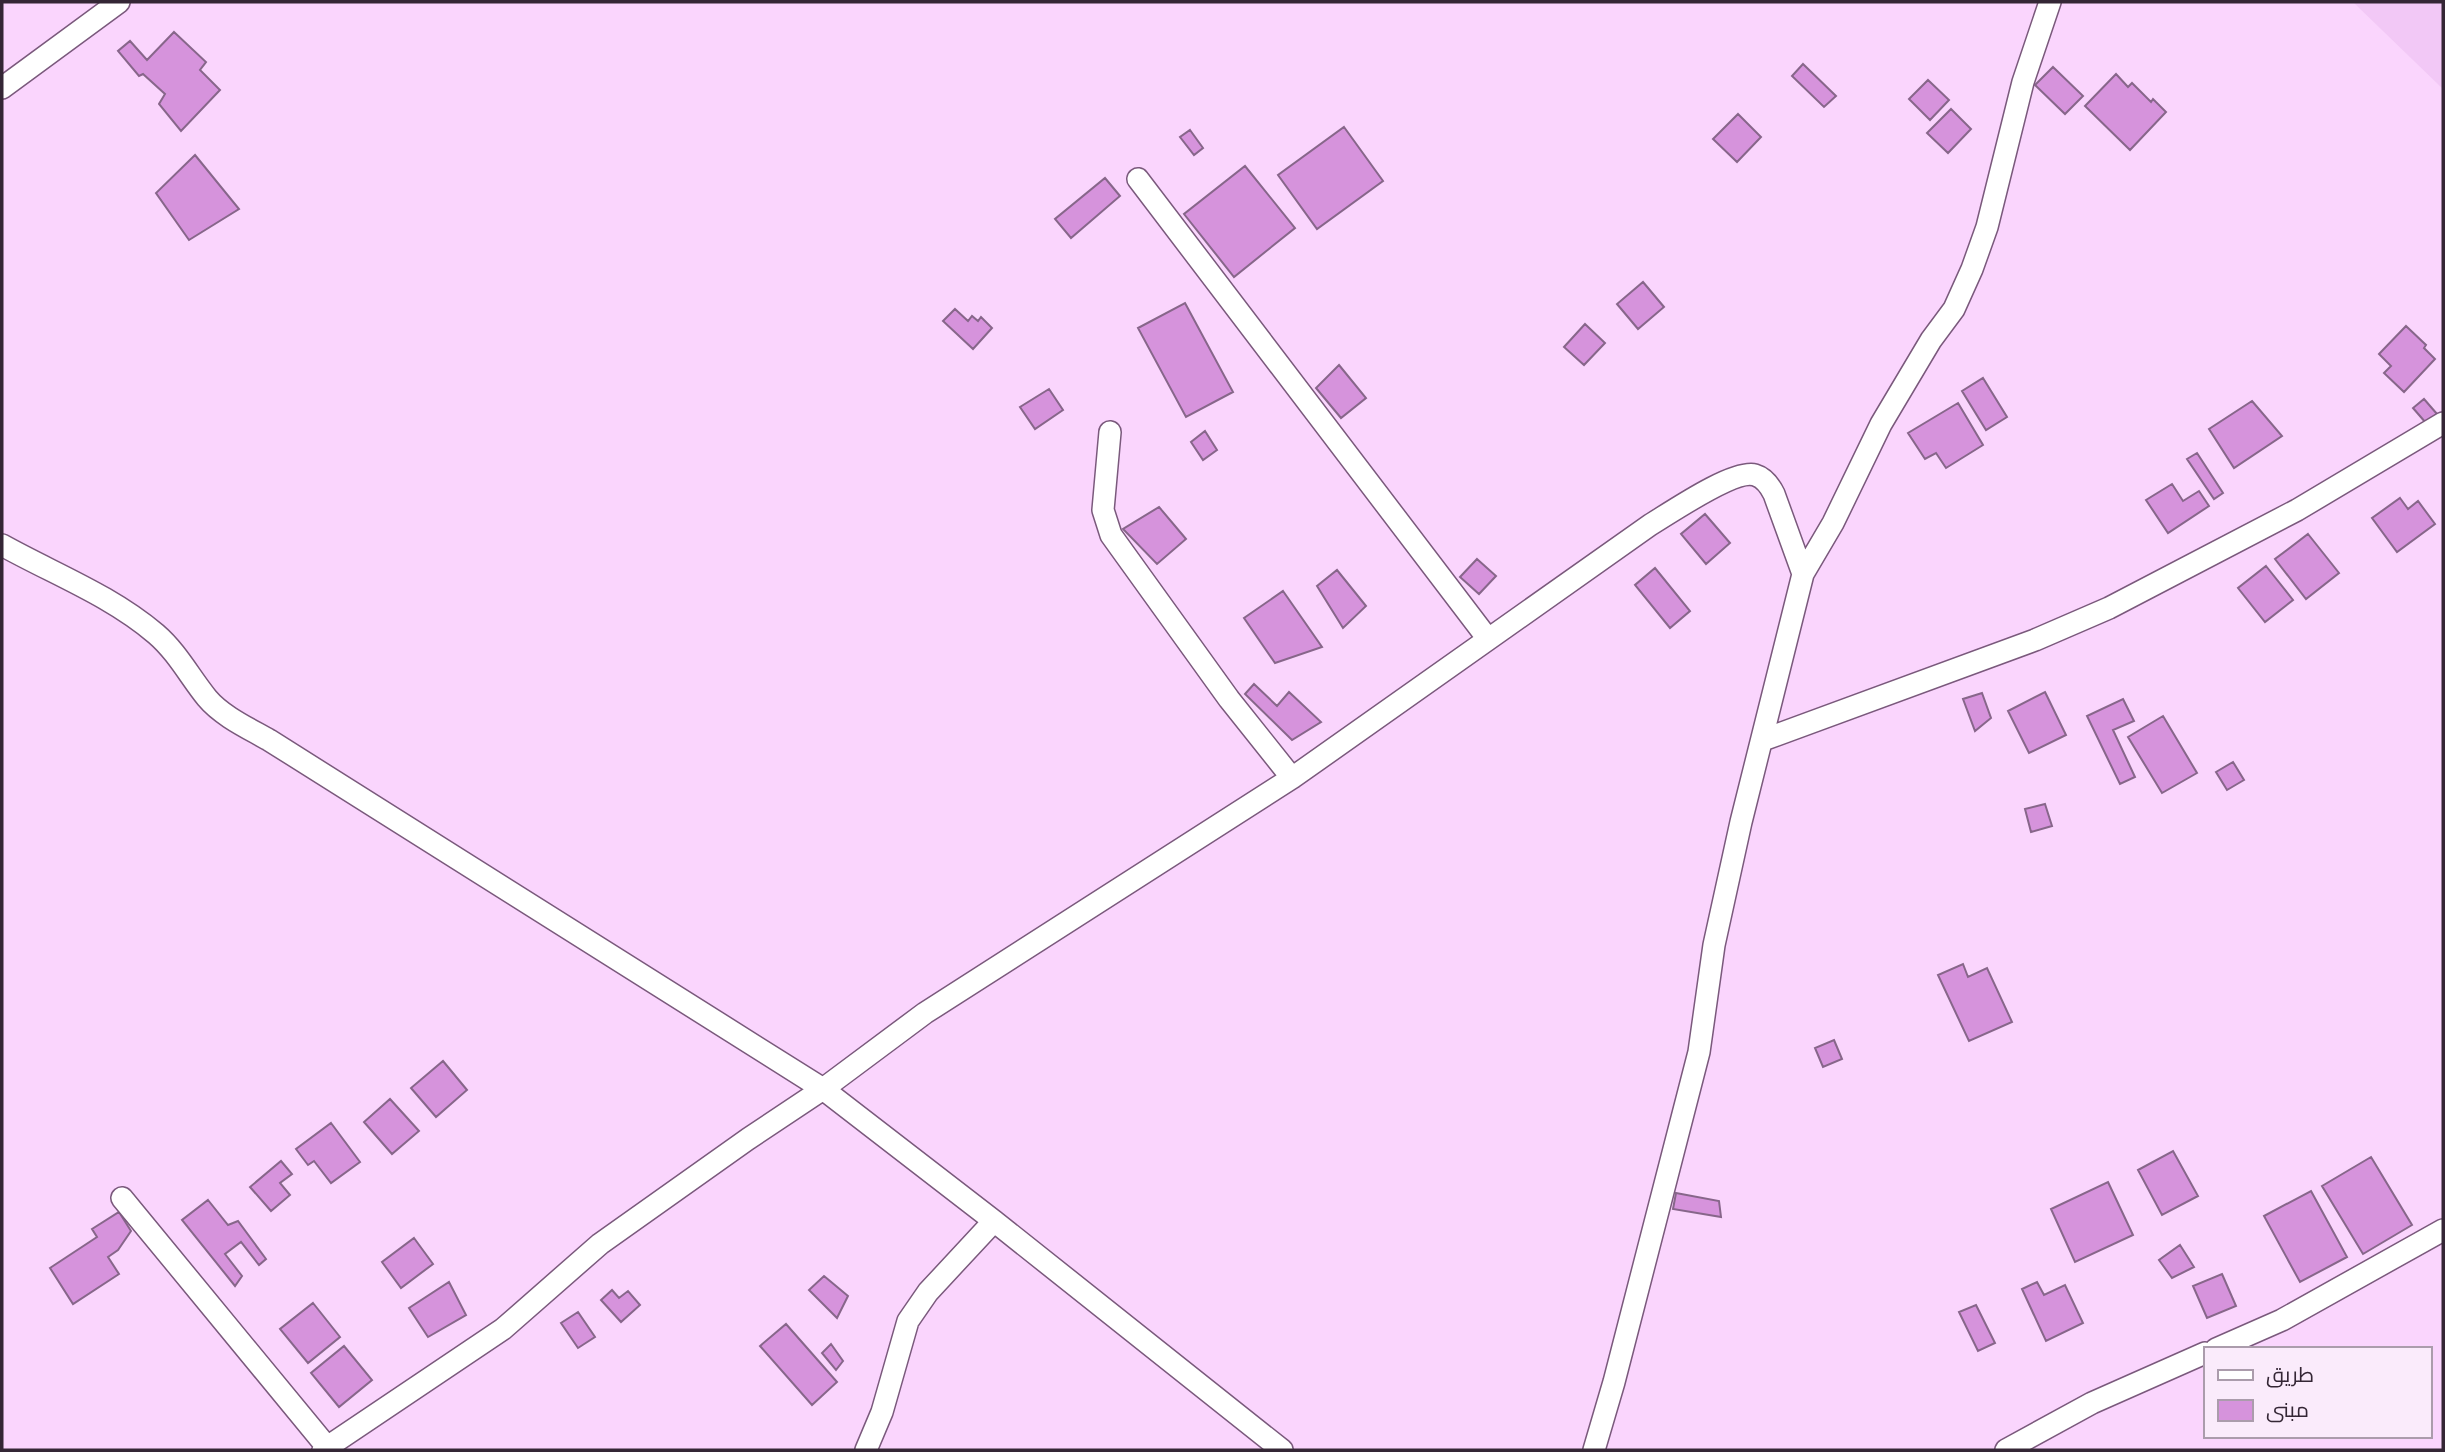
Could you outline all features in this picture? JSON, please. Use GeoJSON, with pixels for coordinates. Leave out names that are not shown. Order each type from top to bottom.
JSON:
{"type":"FeatureCollection","features":[{"type":"Feature","properties":{"kind":"street"},"geometry":{"type":"LineString","coordinates":[[2,88],[119,2]]}},
{"type":"Feature","properties":{"kind":"street"},"geometry":{"type":"LineString","coordinates":[[1594,1450],[1699,1052],[1714,946],[1741,821],[1803,574],[1833,523],[1881,424],[1931,340],[1954,309],[1972,269],[1990,215],[2023,82],[2050,2]]}},
{"type":"Feature","properties":{"kind":"street"},"geometry":{"type":"LineString","coordinates":[[1138,179],[1488,639]]}},
{"type":"Feature","properties":{"kind":"street"},"geometry":{"type":"LineString","coordinates":[[1762,740],[2035,640],[2109,608],[2297,510],[2443,424]]}},
{"type":"Feature","properties":{"kind":"street"},"geometry":{"type":"LineString","coordinates":[[1110,432],[1103,510],[1111,535],[1229,699],[1292,778]]}},
{"type":"Feature","properties":{"kind":"street"},"geometry":{"type":"LineString","coordinates":[[122,1198],[325,1449],[503,1329],[600,1244],[823,1089],[925,1013],[1292,778],[1650,525],[1738,475],[1754,474],[1769,484],[1803,574]]}},
{"type":"Feature","properties":{"kind":"street"},"geometry":{"type":"LineString","coordinates":[[2,545],[114,604],[157,635],[208,699],[234,720],[823,1089],[1282,1450]]}},
{"type":"Feature","properties":{"kind":"street"},"geometry":{"type":"LineString","coordinates":[[866,1450],[882,1412],[908,1321],[928,1292],[994,1221]]}},
{"type":"Feature","properties":{"kind":"street"},"geometry":{"type":"LineString","coordinates":[[2221,1347],[2282,1320],[2443,1230]]}},
{"type":"Feature","properties":{"kind":"street"},"geometry":{"type":"LineString","coordinates":[[2006,1450],[2092,1403],[2204,1353]]}},
{"type":"Feature","properties":{"kind":"shaded area"},"geometry":{"type":"Polygon","coordinates":[[[2353,2],[2443,2],[2443,89],[2353,2]]]}},
{"type":"Feature","properties":{"kind":"building"},"geometry":{"type":"Polygon","coordinates":[[[174,32],[206,62],[200,70],[220,90],[181,131],[159,104],[165,94],[143,74],[139,76],[118,51],[130,41],[147,60],[174,32]]]}},
{"type":"Feature","properties":{"kind":"building"},"geometry":{"type":"Polygon","coordinates":[[[1803,64],[1836,96],[1824,107],[1792,76],[1803,64]]]}},
{"type":"Feature","properties":{"kind":"building"},"geometry":{"type":"Polygon","coordinates":[[[2053,67],[2083,96],[2065,114],[2035,85],[2053,67]]]}},
{"type":"Feature","properties":{"kind":"building"},"geometry":{"type":"Polygon","coordinates":[[[2116,74],[2128,87],[2132,83],[2151,102],[2153,99],[2166,112],[2130,150],[2085,106],[2116,74]]]}},
{"type":"Feature","properties":{"kind":"building"},"geometry":{"type":"Polygon","coordinates":[[[1928,80],[1949,100],[1930,120],[1909,99],[1928,80]]]}},
{"type":"Feature","properties":{"kind":"building"},"geometry":{"type":"Polygon","coordinates":[[[1951,109],[1971,129],[1948,153],[1927,133],[1951,109]]]}},
{"type":"Feature","properties":{"kind":"building"},"geometry":{"type":"Polygon","coordinates":[[[1738,114],[1761,137],[1737,162],[1713,139],[1738,114]]]}},
{"type":"Feature","properties":{"kind":"building"},"geometry":{"type":"Polygon","coordinates":[[[1344,127],[1383,181],[1317,229],[1278,175],[1344,127]]]}},
{"type":"Feature","properties":{"kind":"building"},"geometry":{"type":"Polygon","coordinates":[[[1190,130],[1203,148],[1194,155],[1180,137],[1190,130]]]}},
{"type":"Feature","properties":{"kind":"building"},"geometry":{"type":"Polygon","coordinates":[[[195,155],[239,209],[189,240],[156,193],[195,155]]]}},
{"type":"Feature","properties":{"kind":"building"},"geometry":{"type":"Polygon","coordinates":[[[1245,166],[1295,228],[1234,277],[1184,214],[1245,166]]]}},
{"type":"Feature","properties":{"kind":"building"},"geometry":{"type":"Polygon","coordinates":[[[1105,178],[1120,196],[1071,238],[1055,219],[1105,178]]]}},
{"type":"Feature","properties":{"kind":"building"},"geometry":{"type":"Polygon","coordinates":[[[1643,282],[1664,307],[1638,329],[1617,304],[1643,282]]]}},
{"type":"Feature","properties":{"kind":"building"},"geometry":{"type":"Polygon","coordinates":[[[1185,303],[1233,392],[1186,417],[1138,328],[1185,303]]]}},
{"type":"Feature","properties":{"kind":"building"},"geometry":{"type":"Polygon","coordinates":[[[955,309],[968,321],[972,316],[978,321],[981,317],[992,328],[973,349],[943,321],[955,309]]]}},
{"type":"Feature","properties":{"kind":"building"},"geometry":{"type":"Polygon","coordinates":[[[1585,324],[1605,343],[1584,365],[1564,347],[1585,324]]]}},
{"type":"Feature","properties":{"kind":"building"},"geometry":{"type":"Polygon","coordinates":[[[2406,326],[2426,345],[2424,348],[2435,359],[2404,392],[2384,373],[2391,366],[2379,354],[2406,326]]]}},
{"type":"Feature","properties":{"kind":"building"},"geometry":{"type":"Polygon","coordinates":[[[1339,365],[1366,398],[1341,418],[1316,388],[1339,365]]]}},
{"type":"Feature","properties":{"kind":"building"},"geometry":{"type":"Polygon","coordinates":[[[1983,378],[2007,417],[1986,430],[1962,391],[1983,378]]]}},
{"type":"Feature","properties":{"kind":"building"},"geometry":{"type":"Polygon","coordinates":[[[1049,389],[1063,410],[1035,429],[1020,407],[1049,389]]]}},
{"type":"Feature","properties":{"kind":"building"},"geometry":{"type":"Polygon","coordinates":[[[2424,399],[2437,414],[2426,423],[2413,408],[2424,399]]]}},
{"type":"Feature","properties":{"kind":"building"},"geometry":{"type":"Polygon","coordinates":[[[2252,401],[2282,436],[2234,468],[2209,429],[2252,401]]]}},
{"type":"Feature","properties":{"kind":"building"},"geometry":{"type":"Polygon","coordinates":[[[1958,403],[1983,445],[1946,468],[1936,453],[1925,459],[1908,433],[1958,403]]]}},
{"type":"Feature","properties":{"kind":"building"},"geometry":{"type":"Polygon","coordinates":[[[1205,431],[1217,450],[1203,460],[1191,442],[1205,431]]]}},
{"type":"Feature","properties":{"kind":"building"},"geometry":{"type":"Polygon","coordinates":[[[2197,453],[2223,493],[2214,499],[2187,459],[2197,453]]]}},
{"type":"Feature","properties":{"kind":"building"},"geometry":{"type":"Polygon","coordinates":[[[2172,484],[2183,501],[2199,491],[2209,506],[2168,533],[2146,500],[2172,484]]]}},
{"type":"Feature","properties":{"kind":"building"},"geometry":{"type":"Polygon","coordinates":[[[2400,498],[2408,509],[2418,501],[2435,524],[2397,552],[2372,518],[2400,498]]]}},
{"type":"Feature","properties":{"kind":"building"},"geometry":{"type":"Polygon","coordinates":[[[1159,507],[1186,539],[1157,564],[1123,529],[1159,507]]]}},
{"type":"Feature","properties":{"kind":"building"},"geometry":{"type":"Polygon","coordinates":[[[1705,514],[1730,543],[1706,564],[1681,534],[1705,514]]]}},
{"type":"Feature","properties":{"kind":"building"},"geometry":{"type":"Polygon","coordinates":[[[2308,534],[2339,573],[2306,599],[2275,559],[2308,534]]]}},
{"type":"Feature","properties":{"kind":"building"},"geometry":{"type":"Polygon","coordinates":[[[1477,559],[1496,576],[1479,594],[1460,577],[1477,559]]]}},
{"type":"Feature","properties":{"kind":"building"},"geometry":{"type":"Polygon","coordinates":[[[2266,566],[2293,600],[2265,622],[2238,588],[2266,566]]]}},
{"type":"Feature","properties":{"kind":"building"},"geometry":{"type":"Polygon","coordinates":[[[1655,568],[1690,611],[1670,628],[1635,585],[1655,568]]]}},
{"type":"Feature","properties":{"kind":"building"},"geometry":{"type":"Polygon","coordinates":[[[1337,570],[1366,606],[1343,628],[1317,586],[1337,570]]]}},
{"type":"Feature","properties":{"kind":"building"},"geometry":{"type":"Polygon","coordinates":[[[1283,591],[1322,647],[1275,663],[1244,618],[1283,591]]]}},
{"type":"Feature","properties":{"kind":"building"},"geometry":{"type":"Polygon","coordinates":[[[1254,684],[1277,706],[1289,692],[1321,722],[1292,740],[1245,694],[1254,684]]]}},
{"type":"Feature","properties":{"kind":"building"},"geometry":{"type":"Polygon","coordinates":[[[2045,692],[2066,735],[2029,753],[2008,711],[2045,692]]]}},
{"type":"Feature","properties":{"kind":"building"},"geometry":{"type":"Polygon","coordinates":[[[1982,693],[1991,718],[1975,731],[1963,699],[1982,693]]]}},
{"type":"Feature","properties":{"kind":"building"},"geometry":{"type":"Polygon","coordinates":[[[2123,699],[2134,721],[2113,730],[2135,777],[2120,784],[2087,716],[2123,699]]]}},
{"type":"Feature","properties":{"kind":"building"},"geometry":{"type":"Polygon","coordinates":[[[2163,716],[2197,773],[2162,793],[2128,737],[2163,716]]]}},
{"type":"Feature","properties":{"kind":"building"},"geometry":{"type":"Polygon","coordinates":[[[2233,762],[2244,780],[2227,790],[2216,772],[2233,762]]]}},
{"type":"Feature","properties":{"kind":"building"},"geometry":{"type":"Polygon","coordinates":[[[2045,804],[2052,826],[2031,832],[2025,809],[2045,804]]]}},
{"type":"Feature","properties":{"kind":"building"},"geometry":{"type":"Polygon","coordinates":[[[1963,964],[1968,977],[1987,968],[2012,1022],[1969,1041],[1938,975],[1963,964]]]}},
{"type":"Feature","properties":{"kind":"building"},"geometry":{"type":"Polygon","coordinates":[[[1834,1040],[1842,1059],[1823,1067],[1815,1048],[1834,1040]]]}},
{"type":"Feature","properties":{"kind":"building"},"geometry":{"type":"Polygon","coordinates":[[[443,1061],[467,1090],[436,1117],[411,1088],[443,1061]]]}},
{"type":"Feature","properties":{"kind":"building"},"geometry":{"type":"Polygon","coordinates":[[[390,1099],[419,1131],[392,1154],[364,1122],[390,1099]]]}},
{"type":"Feature","properties":{"kind":"building"},"geometry":{"type":"Polygon","coordinates":[[[331,1123],[360,1162],[331,1183],[314,1161],[308,1165],[296,1149],[331,1123]]]}},
{"type":"Feature","properties":{"kind":"building"},"geometry":{"type":"Polygon","coordinates":[[[2173,1151],[2198,1196],[2162,1215],[2138,1170],[2173,1151]]]}},
{"type":"Feature","properties":{"kind":"building"},"geometry":{"type":"Polygon","coordinates":[[[2371,1157],[2412,1225],[2363,1254],[2322,1186],[2371,1157]]]}},
{"type":"Feature","properties":{"kind":"building"},"geometry":{"type":"Polygon","coordinates":[[[281,1161],[292,1174],[280,1183],[290,1195],[271,1211],[250,1187],[281,1161]]]}},
{"type":"Feature","properties":{"kind":"building"},"geometry":{"type":"Polygon","coordinates":[[[2108,1182],[2133,1235],[2075,1262],[2051,1209],[2108,1182]]]}},
{"type":"Feature","properties":{"kind":"building"},"geometry":{"type":"Polygon","coordinates":[[[2311,1191],[2347,1257],[2300,1282],[2264,1216],[2311,1191]]]}},
{"type":"Feature","properties":{"kind":"building"},"geometry":{"type":"Polygon","coordinates":[[[1676,1193],[1719,1201],[1721,1217],[1673,1209],[1676,1193]]]}},
{"type":"Feature","properties":{"kind":"building"},"geometry":{"type":"Polygon","coordinates":[[[208,1200],[228,1225],[238,1221],[266,1259],[259,1265],[241,1242],[225,1254],[242,1276],[235,1286],[182,1220],[208,1200]]]}},
{"type":"Feature","properties":{"kind":"building"},"geometry":{"type":"Polygon","coordinates":[[[119,1212],[131,1231],[118,1250],[108,1257],[119,1274],[73,1304],[50,1268],[97,1237],[92,1229],[119,1212]]]}},
{"type":"Feature","properties":{"kind":"building"},"geometry":{"type":"Polygon","coordinates":[[[414,1238],[433,1264],[401,1288],[382,1262],[414,1238]]]}},
{"type":"Feature","properties":{"kind":"building"},"geometry":{"type":"Polygon","coordinates":[[[2180,1245],[2194,1267],[2172,1278],[2159,1260],[2180,1245]]]}},
{"type":"Feature","properties":{"kind":"building"},"geometry":{"type":"Polygon","coordinates":[[[2222,1274],[2236,1306],[2207,1318],[2193,1286],[2222,1274]]]}},
{"type":"Feature","properties":{"kind":"building"},"geometry":{"type":"Polygon","coordinates":[[[824,1276],[848,1296],[837,1318],[809,1290],[824,1276]]]}},
{"type":"Feature","properties":{"kind":"building"},"geometry":{"type":"Polygon","coordinates":[[[449,1282],[466,1315],[428,1337],[409,1308],[449,1282]]]}},
{"type":"Feature","properties":{"kind":"building"},"geometry":{"type":"Polygon","coordinates":[[[2037,1282],[2044,1295],[2065,1285],[2083,1323],[2046,1341],[2022,1289],[2037,1282]]]}},
{"type":"Feature","properties":{"kind":"building"},"geometry":{"type":"Polygon","coordinates":[[[612,1290],[619,1298],[628,1291],[640,1305],[621,1322],[601,1300],[612,1290]]]}},
{"type":"Feature","properties":{"kind":"building"},"geometry":{"type":"Polygon","coordinates":[[[313,1303],[340,1337],[308,1363],[280,1329],[313,1303]]]}},
{"type":"Feature","properties":{"kind":"building"},"geometry":{"type":"Polygon","coordinates":[[[1976,1305],[1995,1343],[1978,1351],[1959,1312],[1976,1305]]]}},
{"type":"Feature","properties":{"kind":"building"},"geometry":{"type":"Polygon","coordinates":[[[578,1312],[595,1337],[578,1348],[561,1323],[578,1312]]]}},
{"type":"Feature","properties":{"kind":"building"},"geometry":{"type":"Polygon","coordinates":[[[786,1324],[837,1382],[812,1405],[760,1346],[786,1324]]]}},
{"type":"Feature","properties":{"kind":"building"},"geometry":{"type":"Polygon","coordinates":[[[831,1344],[843,1361],[836,1370],[822,1353],[831,1344]]]}},
{"type":"Feature","properties":{"kind":"building"},"geometry":{"type":"Polygon","coordinates":[[[344,1346],[372,1380],[339,1407],[311,1373],[344,1346]]]}}]}
